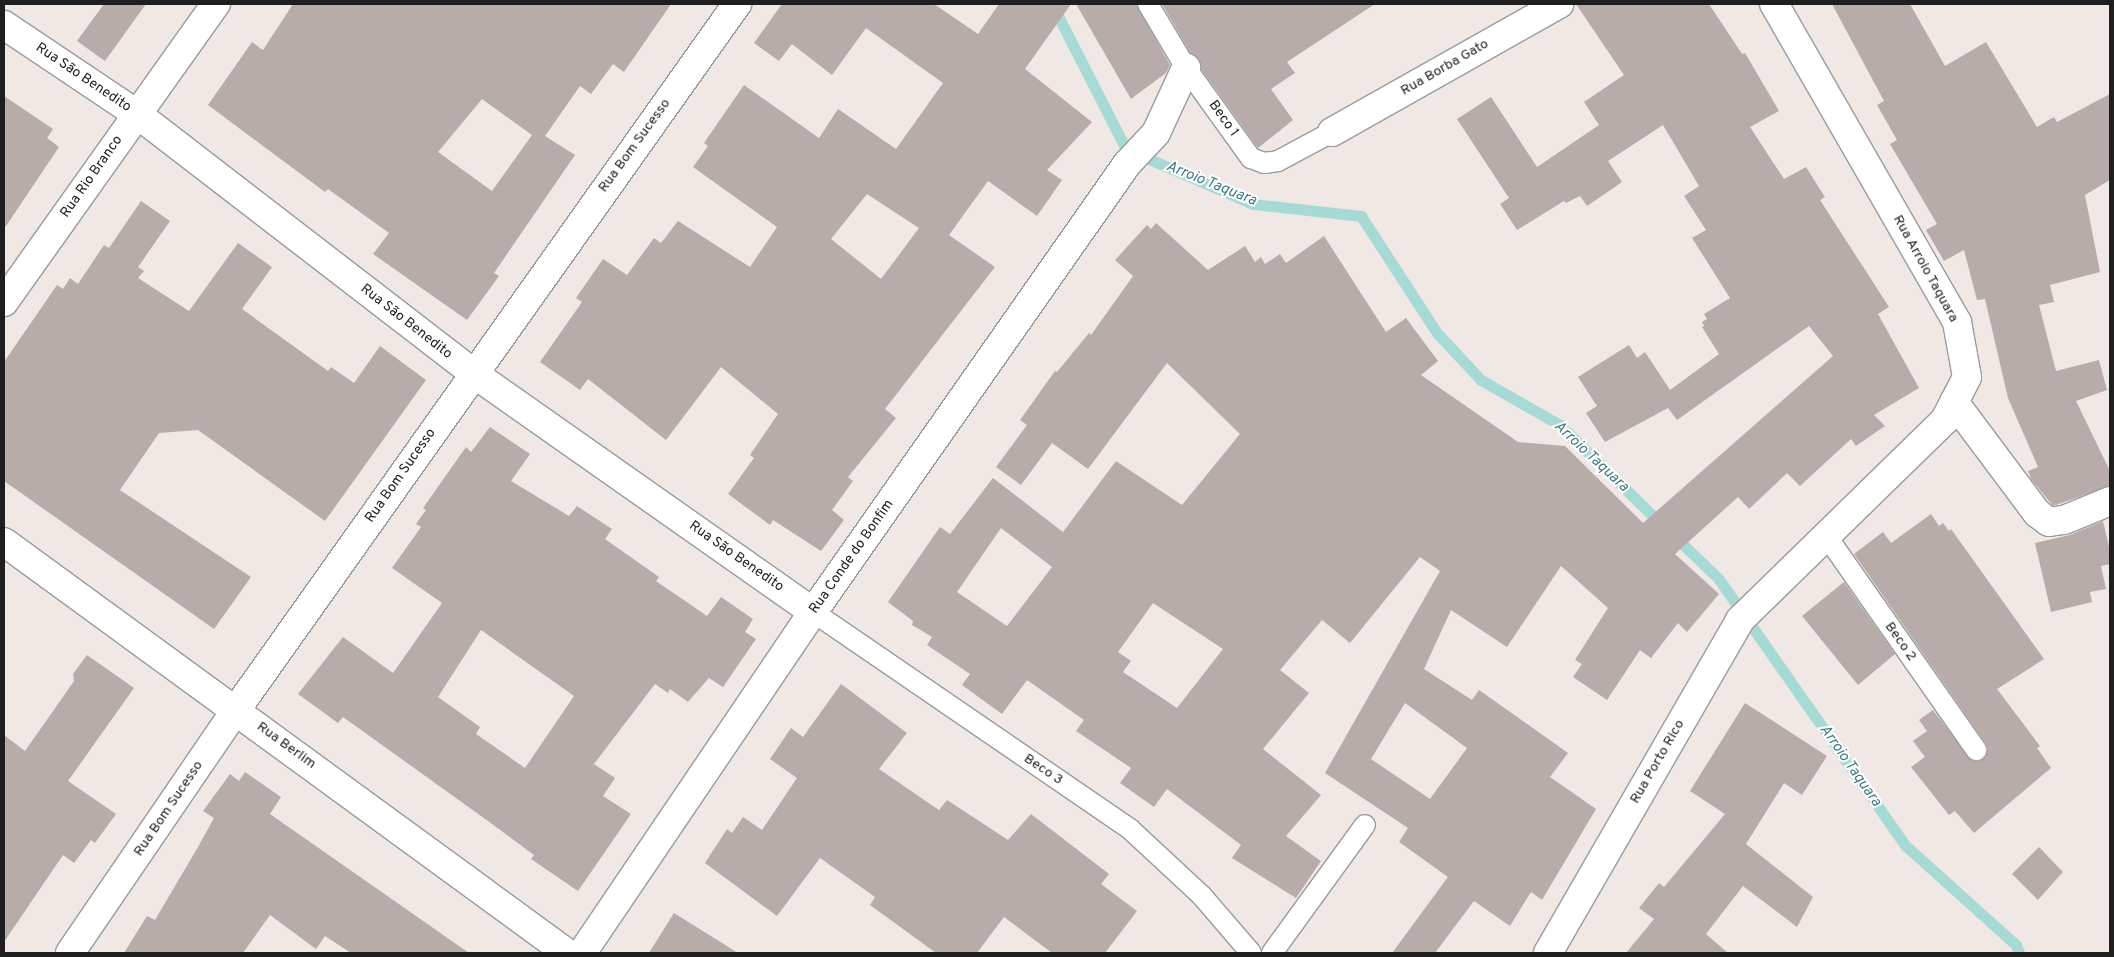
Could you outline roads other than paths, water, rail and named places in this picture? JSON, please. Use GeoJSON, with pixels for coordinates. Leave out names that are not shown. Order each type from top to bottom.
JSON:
{"type":"FeatureCollection","features":[{"type":"Feature","properties":{"kind":"street","name":"Rua Rio Branco"},"geometry":{"type":"LineString","coordinates":[[4,302],[216,4]]}},
{"type":"Feature","properties":{"kind":"street","name":"Rua Bom Sucesso"},"geometry":{"type":"LineString","coordinates":[[70,953],[236,710],[473,373],[737,4]]}},
{"type":"Feature","properties":{"kind":"street","name":"Rua Borba Gato"},"geometry":{"type":"LineString","coordinates":[[1332,132],[1559,4]]}},
{"type":"Feature","properties":{"kind":"street","name":"Rua Arroio Taquara"},"geometry":{"type":"LineString","coordinates":[[1774,4],[1957,322],[1966,376],[1945,420],[1779,578]]}},
{"type":"Feature","properties":{"kind":"street","name":"Rua São Benedito"},"geometry":{"type":"LineString","coordinates":[[4,26],[137,114],[473,373],[814,612]]}},
{"type":"Feature","properties":{"kind":"street","name":"Rua Conde do Bonfim"},"geometry":{"type":"LineString","coordinates":[[582,953],[814,612],[1127,164],[1156,133],[1186,68]]}},
{"type":"Feature","properties":{"kind":"street"},"geometry":{"type":"LineString","coordinates":[[1954,402],[2037,513],[2049,522],[2064,520],[2110,501]]}},
{"type":"Feature","properties":{"kind":"street","name":"Rua Berlim"},"geometry":{"type":"LineString","coordinates":[[4,542],[567,953]]}},
{"type":"Feature","properties":{"kind":"street","name":"Rua Porto Rico"},"geometry":{"type":"LineString","coordinates":[[1548,953],[1740,620],[1779,578]]}},
{"type":"Feature","properties":{"kind":"lane","name":"Beco 1"},"geometry":{"type":"LineString","coordinates":[[1148,4],[1186,68],[1251,158],[1264,163],[1278,161],[1332,132]]}},
{"type":"Feature","properties":{"kind":"lane","name":"Beco 2"},"geometry":{"type":"LineString","coordinates":[[1825,534],[1976,750]]}},
{"type":"Feature","properties":{"kind":"lane","name":"Beco 3"},"geometry":{"type":"LineString","coordinates":[[814,612],[1130,829],[1202,896],[1252,953]]}},
{"type":"Feature","properties":{"kind":"lane"},"geometry":{"type":"LineString","coordinates":[[1272,953],[1365,826]]}},
{"type":"Feature","properties":{"kind":"waterway","name":"Arroio Taquara"},"geometry":{"type":"LineString","coordinates":[[1052,4],[1126,149],[1253,204],[1361,216],[1437,333],[1481,380],[1560,425],[1662,525]]}},
{"type":"Feature","properties":{"kind":"waterway","name":"Arroio Taquara"},"geometry":{"type":"LineString","coordinates":[[1674,536],[1718,578],[1906,846],[2016,945],[2019,953]]}}]}
